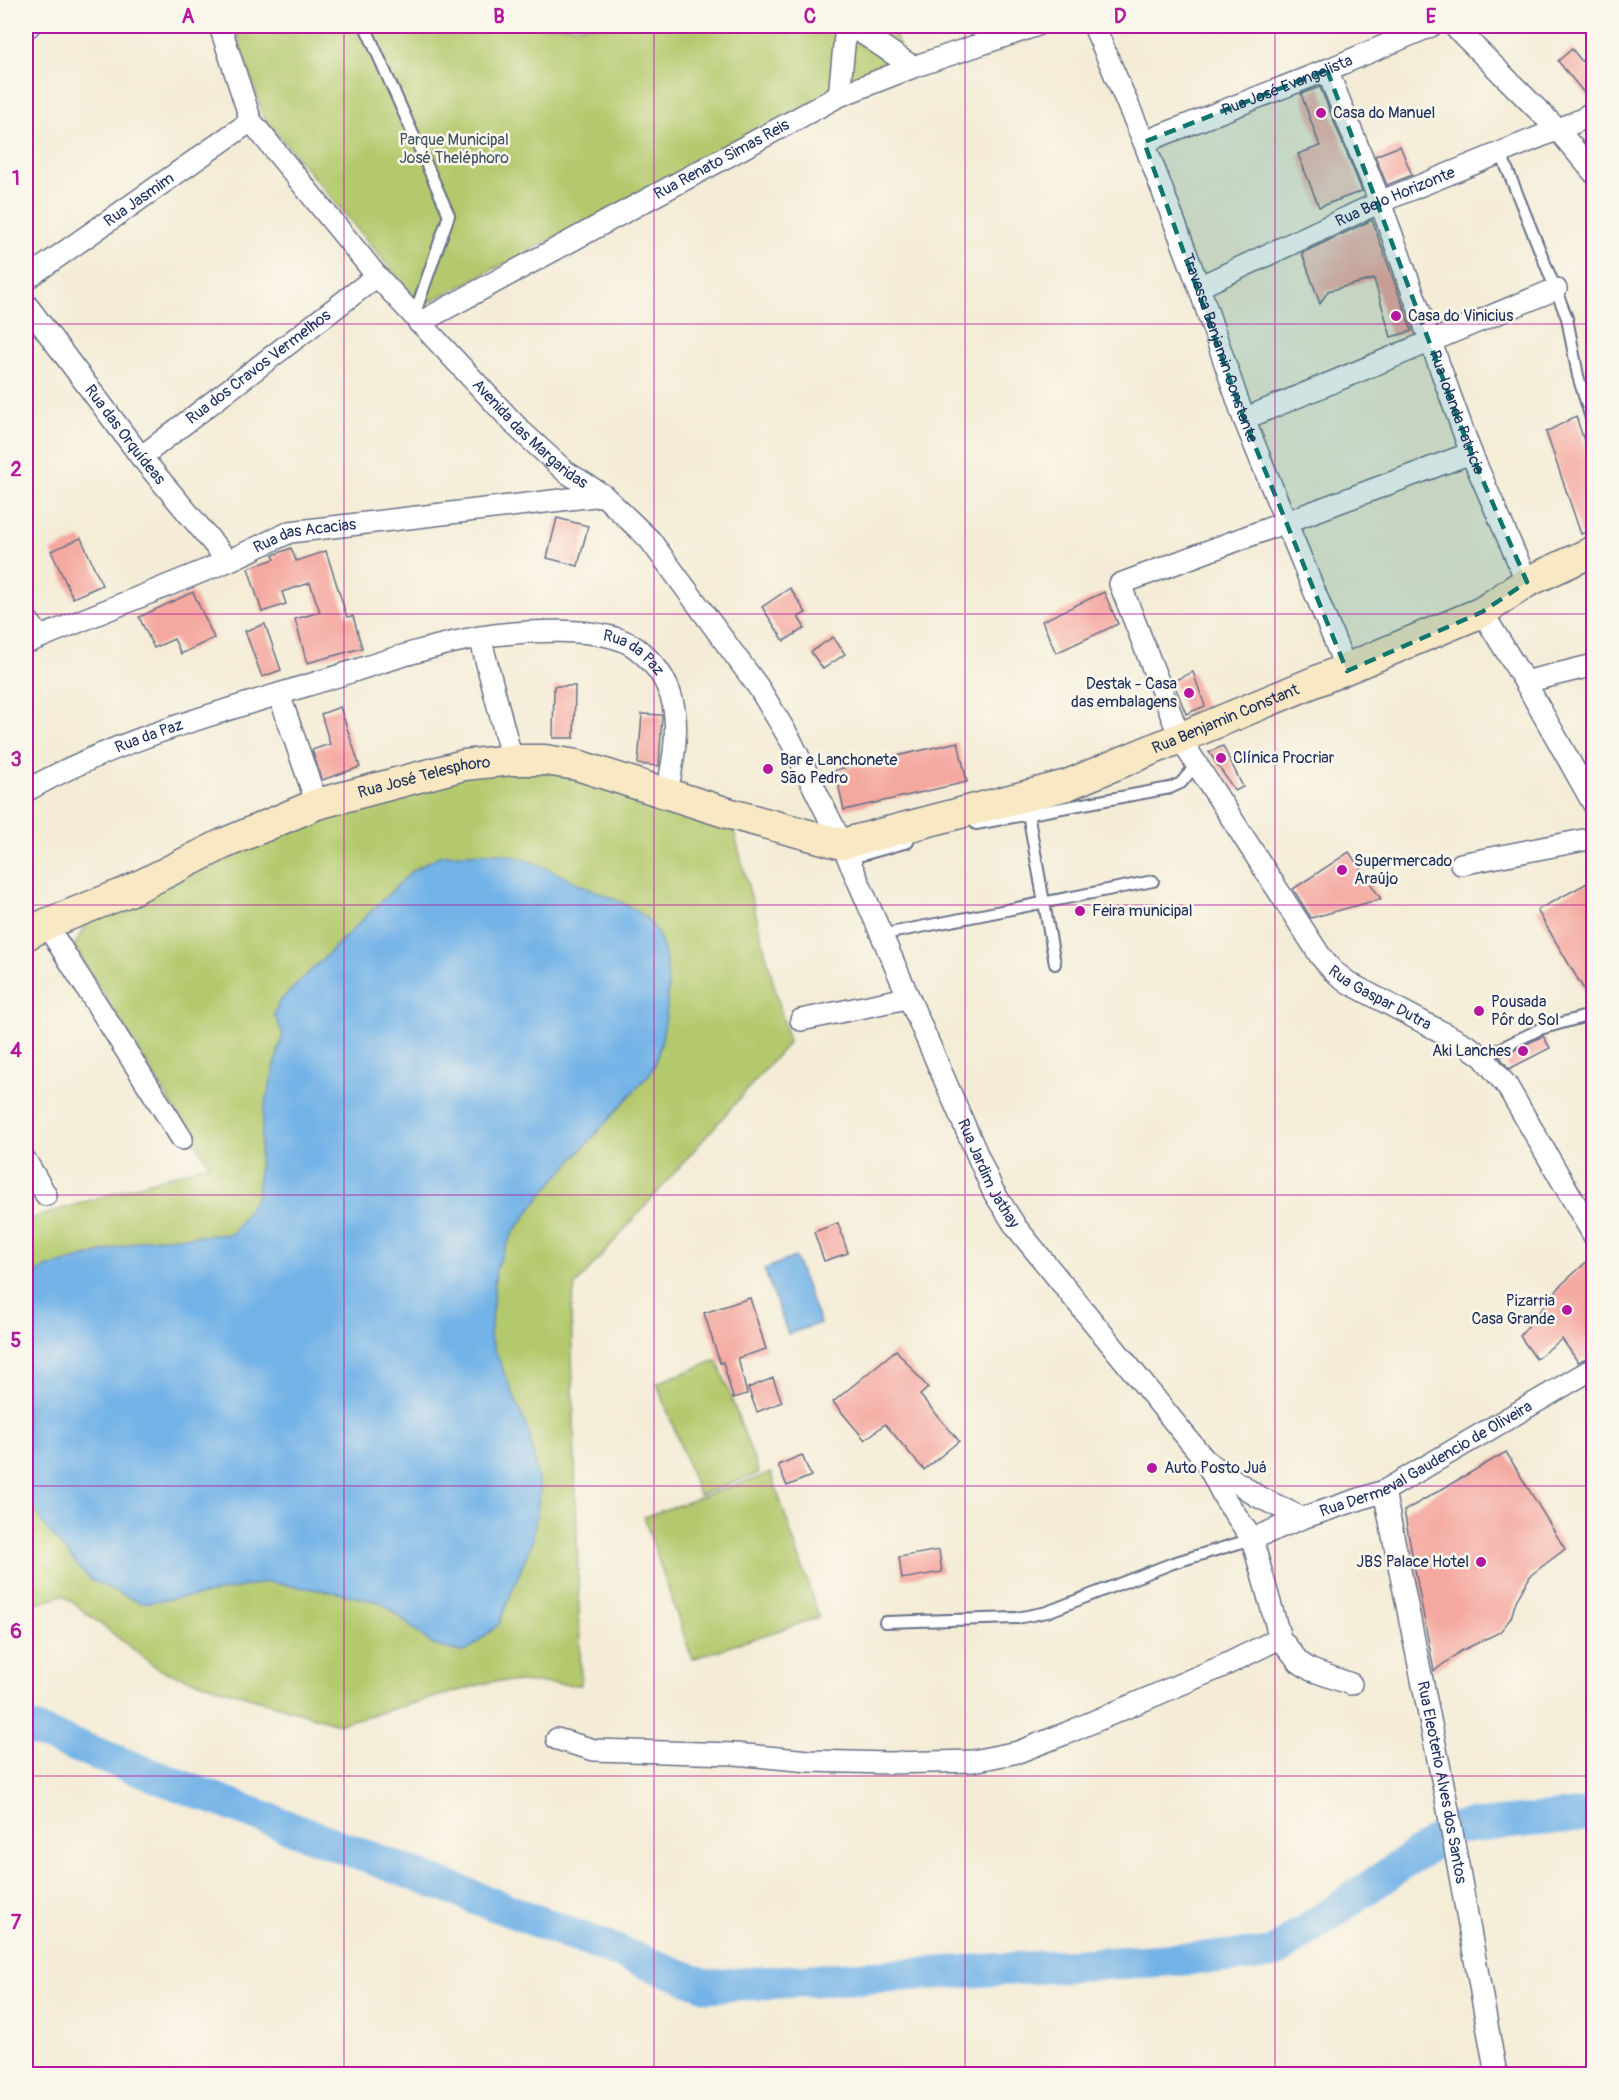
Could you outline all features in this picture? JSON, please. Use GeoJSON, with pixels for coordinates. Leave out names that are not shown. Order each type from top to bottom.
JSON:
{"type":"FeatureCollection","features":[{"type":"Feature","properties":{"kind":"street","name":"Avenida das Margaridas"},"geometry":{"type":"LineString","coordinates":[[220,26],[251,121],[377,276],[519,429],[566,472],[603,495],[650,540],[759,687],[791,741],[845,852]]}},
{"type":"Feature","properties":{"kind":"street"},"geometry":{"type":"LineString","coordinates":[[839,96],[846,26]]}},
{"type":"Feature","properties":{"kind":"street"},"geometry":{"type":"LineString","coordinates":[[852,26],[913,67]]}},
{"type":"Feature","properties":{"kind":"street","name":"Rua Renato Simas Reis"},"geometry":{"type":"LineString","coordinates":[[417,320],[839,96],[913,67],[1035,26]]}},
{"type":"Feature","properties":{"kind":"street","name":"Travessa Benjamin Constante"},"geometry":{"type":"LineString","coordinates":[[1094,26],[1144,142],[1199,287],[1244,419],[1347,671]]}},
{"type":"Feature","properties":{"kind":"street","name":"Rua José Evangelista"},"geometry":{"type":"LineString","coordinates":[[1144,142],[1327,70],[1431,26]]}},
{"type":"Feature","properties":{"kind":"street"},"geometry":{"type":"LineString","coordinates":[[1454,26],[1558,130],[1593,172]]}},
{"type":"Feature","properties":{"kind":"street","name":"Rua Iolanda Patrícia"},"geometry":{"type":"LineString","coordinates":[[1327,70],[1380,202],[1471,453],[1527,582]]}},
{"type":"Feature","properties":{"kind":"street","name":"Rua Belo Horizonte"},"geometry":{"type":"LineString","coordinates":[[1199,287],[1380,202],[1583,119],[1593,110]]}},
{"type":"Feature","properties":{"kind":"street","name":"Rua Jasmim"},"geometry":{"type":"LineString","coordinates":[[26,279],[251,121]]}},
{"type":"Feature","properties":{"kind":"street","name":"Rua dos Cravos Vermelhos"},"geometry":{"type":"LineString","coordinates":[[141,457],[377,276]]}},
{"type":"Feature","properties":{"kind":"street"},"geometry":{"type":"LineString","coordinates":[[1244,419],[1556,289]]}},
{"type":"Feature","properties":{"kind":"street","name":"Rua das Orquídeas"},"geometry":{"type":"LineString","coordinates":[[26,304],[141,457],[228,561]]}},
{"type":"Feature","properties":{"kind":"street"},"geometry":{"type":"LineString","coordinates":[[1285,524],[1471,453]]}},
{"type":"Feature","properties":{"kind":"street","name":"Rua das Acacias"},"geometry":{"type":"LineString","coordinates":[[33,640],[228,561],[290,532],[603,495]]}},
{"type":"Feature","properties":{"kind":"street","name":"Rua Gaspar Dutra"},"geometry":{"type":"LineString","coordinates":[[1285,524],[1120,584],[1189,752],[1321,957],[1333,971],[1349,983],[1483,1057],[1507,1086],[1593,1236]]}},
{"type":"Feature","properties":{"kind":"street","name":"Rua Benjamin Constant"},"geometry":{"type":"LineString","coordinates":[[845,852],[1027,805],[1067,785],[1189,752],[1347,671],[1482,612],[1527,582],[1593,551]]}},
{"type":"Feature","properties":{"kind":"street"},"geometry":{"type":"LineString","coordinates":[[1482,612],[1525,682],[1593,805]]}},
{"type":"Feature","properties":{"kind":"street"},"geometry":{"type":"LineString","coordinates":[[26,618],[33,640]]}},
{"type":"Feature","properties":{"kind":"street","name":"Rua da Paz"},"geometry":{"type":"LineString","coordinates":[[26,791],[54,776],[108,753],[279,694],[398,658],[480,637],[539,632],[584,633],[616,639],[636,648],[659,673],[675,702],[673,765],[667,793]]}},
{"type":"Feature","properties":{"kind":"street"},"geometry":{"type":"LineString","coordinates":[[480,637],[512,760]]}},
{"type":"Feature","properties":{"kind":"street"},"geometry":{"type":"LineString","coordinates":[[1525,682],[1593,665]]}},
{"type":"Feature","properties":{"kind":"street"},"geometry":{"type":"LineString","coordinates":[[279,694],[317,804]]}},
{"type":"Feature","properties":{"kind":"street","name":"Rua José Telesphoro"},"geometry":{"type":"LineString","coordinates":[[36,929],[127,892],[223,844],[317,804],[464,765],[512,760],[545,760],[577,765],[789,831],[845,852]]}},
{"type":"Feature","properties":{"kind":"street"},"geometry":{"type":"LineString","coordinates":[[1461,864],[1593,838]]}},
{"type":"Feature","properties":{"kind":"street","name":"Rua Jardim Jathay"},"geometry":{"type":"LineString","coordinates":[[845,852],[879,935],[993,1191],[1016,1227],[1205,1460],[1225,1499],[1251,1539],[1280,1638]]}},
{"type":"Feature","properties":{"kind":"street"},"geometry":{"type":"LineString","coordinates":[[36,929],[182,1139]]}},
{"type":"Feature","properties":{"kind":"street"},"geometry":{"type":"LineString","coordinates":[[801,1020],[908,998]]}},
{"type":"Feature","properties":{"kind":"street"},"geometry":{"type":"LineString","coordinates":[[26,1161],[46,1195]]}},
{"type":"Feature","properties":{"kind":"street","name":"Rua Dermeval Gaudencio de Oliveira"},"geometry":{"type":"LineString","coordinates":[[1251,1539],[1302,1518],[1384,1491],[1593,1368]]}},
{"type":"Feature","properties":{"kind":"street","name":"Rua Jardim Jathay"},"geometry":{"type":"LineString","coordinates":[[1205,1460],[1257,1496],[1302,1518]]}},
{"type":"Feature","properties":{"kind":"street","name":"Rua Eleoterio Alves dos Santos"},"geometry":{"type":"LineString","coordinates":[[1384,1491],[1446,1799],[1496,2074]]}},
{"type":"Feature","properties":{"kind":"street"},"geometry":{"type":"LineString","coordinates":[[557,1739],[594,1750],[735,1754],[878,1763],[973,1761],[1018,1752],[1067,1733],[1223,1666],[1280,1638],[1299,1662],[1311,1670],[1351,1684]]}},
{"type":"Feature","properties":{"kind":"lane"},"geometry":{"type":"LineString","coordinates":[[365,26],[449,215],[417,320]]}},
{"type":"Feature","properties":{"kind":"lane"},"geometry":{"type":"LineString","coordinates":[[1500,152],[1567,318],[1578,376],[1593,428]]}},
{"type":"Feature","properties":{"kind":"lane"},"geometry":{"type":"LineString","coordinates":[[967,825],[1027,805],[1170,788],[1181,783],[1189,752]]}},
{"type":"Feature","properties":{"kind":"lane"},"geometry":{"type":"LineString","coordinates":[[1027,805],[1055,964]]}},
{"type":"Feature","properties":{"kind":"lane"},"geometry":{"type":"LineString","coordinates":[[845,852],[924,837]]}},
{"type":"Feature","properties":{"kind":"lane"},"geometry":{"type":"LineString","coordinates":[[879,935],[1154,881]]}},
{"type":"Feature","properties":{"kind":"lane"},"geometry":{"type":"LineString","coordinates":[[1483,1057],[1540,1029],[1593,1014]]}},
{"type":"Feature","properties":{"kind":"lane"},"geometry":{"type":"LineString","coordinates":[[885,1622],[1017,1618],[1047,1612],[1173,1563],[1251,1539]]}},
{"type":"Feature","properties":{"kind":"highlighted area"},"geometry":{"type":"Polygon","coordinates":[[[1327,70],[1471,453],[1527,582],[1482,612],[1347,671],[1244,419],[1144,142],[1327,70]]]}},
{"type":"Feature","properties":{"kind":"green space","name":"Parque Municipal José Theléphoro"},"geometry":{"type":"Polygon","coordinates":[[[234,26],[892,26],[904,58],[422,306],[264,118],[234,26]]]}},
{"type":"Feature","properties":{"kind":"green space"},"geometry":{"type":"Polygon","coordinates":[[[571,768],[731,820],[789,1042],[575,1286],[571,1312],[581,1685],[494,1681],[338,1724],[160,1670],[63,1595],[26,1606],[26,1220],[209,1164],[74,946],[92,916],[311,814],[471,769],[571,768]]]}},
{"type":"Feature","properties":{"kind":"green space"},"geometry":{"type":"Polygon","coordinates":[[[717,1360],[759,1473],[699,1495],[657,1383],[717,1360]]]}},
{"type":"Feature","properties":{"kind":"green space"},"geometry":{"type":"Polygon","coordinates":[[[771,1473],[819,1617],[692,1659],[644,1517],[771,1473]]]}},
{"type":"Feature","properties":{"kind":"water"},"geometry":{"type":"Polygon","coordinates":[[[504,854],[536,864],[623,903],[640,913],[657,932],[664,950],[668,993],[663,1036],[652,1071],[543,1193],[513,1233],[496,1268],[490,1338],[529,1433],[540,1491],[533,1539],[499,1624],[467,1651],[461,1652],[433,1645],[383,1603],[334,1592],[266,1582],[197,1596],[140,1603],[89,1579],[43,1524],[26,1491],[26,1283],[43,1269],[148,1239],[232,1234],[257,1196],[263,1113],[283,1033],[274,1015],[279,1002],[412,871],[441,855],[504,854]]]}},
{"type":"Feature","properties":{"kind":"water"},"geometry":{"type":"Polygon","coordinates":[[[795,1257],[820,1323],[788,1334],[764,1269],[795,1257]]]}},
{"type":"Feature","properties":{"kind":"building"},"geometry":{"type":"Polygon","coordinates":[[[1572,49],[1593,75],[1593,98],[1589,99],[1558,61],[1572,49]]]}},
{"type":"Feature","properties":{"kind":"building"},"geometry":{"type":"Polygon","coordinates":[[[1320,87],[1362,191],[1319,207],[1298,154],[1320,146],[1301,94],[1320,87]]]}},
{"type":"Feature","properties":{"kind":"building"},"geometry":{"type":"Polygon","coordinates":[[[1400,146],[1412,175],[1387,185],[1375,156],[1400,146]]]}},
{"type":"Feature","properties":{"kind":"building"},"geometry":{"type":"Polygon","coordinates":[[[1372,220],[1412,331],[1391,337],[1374,279],[1328,291],[1320,304],[1302,253],[1372,220]]]}},
{"type":"Feature","properties":{"kind":"building"},"geometry":{"type":"Polygon","coordinates":[[[1576,416],[1593,469],[1593,529],[1581,534],[1546,432],[1576,416]]]}},
{"type":"Feature","properties":{"kind":"building"},"geometry":{"type":"Polygon","coordinates":[[[557,518],[588,526],[578,566],[547,558],[557,518]]]}},
{"type":"Feature","properties":{"kind":"building"},"geometry":{"type":"Polygon","coordinates":[[[81,538],[102,585],[73,598],[51,551],[81,538]]]}},
{"type":"Feature","properties":{"kind":"building"},"geometry":{"type":"Polygon","coordinates":[[[291,548],[296,561],[326,551],[347,617],[353,616],[362,648],[307,663],[295,619],[320,612],[310,583],[282,592],[286,604],[262,612],[248,568],[275,559],[273,555],[291,548]]]}},
{"type":"Feature","properties":{"kind":"building"},"geometry":{"type":"Polygon","coordinates":[[[790,588],[806,613],[798,617],[805,628],[784,641],[762,607],[790,588]]]}},
{"type":"Feature","properties":{"kind":"building"},"geometry":{"type":"Polygon","coordinates":[[[193,592],[214,638],[181,654],[174,639],[154,648],[139,617],[193,592]]]}},
{"type":"Feature","properties":{"kind":"building"},"geometry":{"type":"Polygon","coordinates":[[[1104,592],[1118,624],[1056,653],[1042,621],[1104,592]]]}},
{"type":"Feature","properties":{"kind":"building"},"geometry":{"type":"Polygon","coordinates":[[[265,624],[281,670],[262,677],[245,631],[265,624]]]}},
{"type":"Feature","properties":{"kind":"building"},"geometry":{"type":"Polygon","coordinates":[[[833,637],[845,654],[823,669],[811,652],[833,637]]]}},
{"type":"Feature","properties":{"kind":"building","name":"Destak - Casa das embalagens"},"geometry":{"type":"Polygon","coordinates":[[[1193,672],[1205,706],[1186,714],[1173,681],[1193,672]]]}},
{"type":"Feature","properties":{"kind":"building"},"geometry":{"type":"Polygon","coordinates":[[[554,686],[575,686],[574,738],[553,738],[554,686]]]}},
{"type":"Feature","properties":{"kind":"building"},"geometry":{"type":"Polygon","coordinates":[[[340,707],[360,767],[322,780],[312,750],[330,744],[321,714],[340,707]]]}},
{"type":"Feature","properties":{"kind":"building"},"geometry":{"type":"Polygon","coordinates":[[[642,714],[662,715],[659,766],[638,764],[642,714]]]}},
{"type":"Feature","properties":{"kind":"building"},"geometry":{"type":"Polygon","coordinates":[[[958,742],[967,782],[844,810],[835,770],[958,742]]]}},
{"type":"Feature","properties":{"kind":"building"},"geometry":{"type":"Polygon","coordinates":[[[1223,746],[1243,787],[1235,791],[1209,752],[1223,746]]]}},
{"type":"Feature","properties":{"kind":"building","name":"Supermercado Araújo"},"geometry":{"type":"Polygon","coordinates":[[[1349,852],[1381,899],[1311,918],[1293,889],[1349,852]]]}},
{"type":"Feature","properties":{"kind":"building"},"geometry":{"type":"Polygon","coordinates":[[[1593,880],[1593,1005],[1537,910],[1593,880]]]}},
{"type":"Feature","properties":{"kind":"building","name":"Aki Lanches"},"geometry":{"type":"Polygon","coordinates":[[[1543,1036],[1550,1048],[1509,1069],[1500,1057],[1543,1036]]]}},
{"type":"Feature","properties":{"kind":"building"},"geometry":{"type":"Polygon","coordinates":[[[838,1223],[848,1253],[824,1261],[814,1232],[838,1223]]]}},
{"type":"Feature","properties":{"kind":"building","name":"Pizarria Casa Grande"},"geometry":{"type":"Polygon","coordinates":[[[1593,1256],[1593,1355],[1578,1362],[1562,1339],[1536,1359],[1520,1336],[1562,1284],[1593,1256]]]}},
{"type":"Feature","properties":{"kind":"building"},"geometry":{"type":"Polygon","coordinates":[[[750,1298],[766,1349],[738,1358],[747,1394],[733,1398],[723,1362],[720,1363],[704,1313],[750,1298]]]}},
{"type":"Feature","properties":{"kind":"building"},"geometry":{"type":"Polygon","coordinates":[[[896,1350],[928,1388],[920,1395],[959,1441],[924,1470],[885,1424],[865,1440],[833,1402],[896,1350]]]}},
{"type":"Feature","properties":{"kind":"building"},"geometry":{"type":"Polygon","coordinates":[[[773,1378],[782,1402],[757,1412],[748,1388],[773,1378]]]}},
{"type":"Feature","properties":{"kind":"building","name":"JBS Palace Hotel"},"geometry":{"type":"Polygon","coordinates":[[[1506,1452],[1565,1549],[1531,1575],[1516,1601],[1511,1618],[1500,1632],[1461,1651],[1434,1671],[1404,1511],[1506,1452]]]}},
{"type":"Feature","properties":{"kind":"building"},"geometry":{"type":"Polygon","coordinates":[[[802,1455],[811,1476],[787,1486],[778,1465],[802,1455]]]}},
{"type":"Feature","properties":{"kind":"building"},"geometry":{"type":"Polygon","coordinates":[[[939,1550],[942,1572],[902,1579],[899,1557],[939,1550]]]}},
{"type":"Feature","properties":{"kind":"waterway"},"geometry":{"type":"LineString","coordinates":[[26,1727],[708,1986],[1272,1954],[1455,1828],[1594,1814]]}},
{"type":"Feature","properties":{"kind":"place","name":"Casa do Manuel"},"geometry":{"type":"Point","coordinates":[1321,113]}},
{"type":"Feature","properties":{"kind":"place","name":"Casa do Vinicius"},"geometry":{"type":"Point","coordinates":[1396,316]}},
{"type":"Feature","properties":{"kind":"place","name":"Destak - Casa das embalagens"},"geometry":{"type":"Point","coordinates":[1189,693]}},
{"type":"Feature","properties":{"kind":"place","name":"Clínica Procriar"},"geometry":{"type":"Point","coordinates":[1221,758]}},
{"type":"Feature","properties":{"kind":"place","name":"Bar e Lanchonete São Pedro"},"geometry":{"type":"Point","coordinates":[768,769]}},
{"type":"Feature","properties":{"kind":"place","name":"Supermercado Araújo"},"geometry":{"type":"Point","coordinates":[1342,870]}},
{"type":"Feature","properties":{"kind":"place","name":"Feira municipal"},"geometry":{"type":"Point","coordinates":[1080,911]}},
{"type":"Feature","properties":{"kind":"place","name":"Pousada Pôr do Sol"},"geometry":{"type":"Point","coordinates":[1479,1011]}},
{"type":"Feature","properties":{"kind":"place","name":"Aki Lanches"},"geometry":{"type":"Point","coordinates":[1523,1051]}},
{"type":"Feature","properties":{"kind":"place","name":"Pizarria Casa Grande"},"geometry":{"type":"Point","coordinates":[1567,1310]}},
{"type":"Feature","properties":{"kind":"place","name":"Auto Posto Juá"},"geometry":{"type":"Point","coordinates":[1152,1468]}},
{"type":"Feature","properties":{"kind":"place","name":"JBS Palace Hotel"},"geometry":{"type":"Point","coordinates":[1481,1562]}}]}
